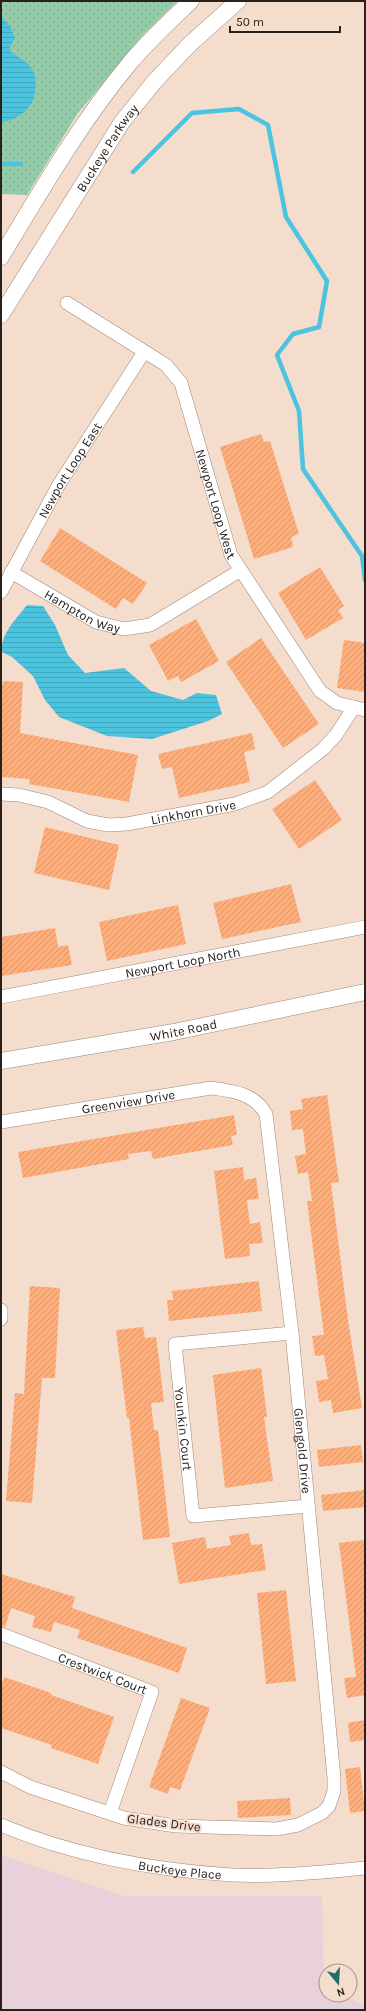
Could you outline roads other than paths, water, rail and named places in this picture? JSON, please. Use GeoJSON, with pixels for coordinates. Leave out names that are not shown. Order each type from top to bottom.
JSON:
{"type":"FeatureCollection","features":[{"type":"Feature","properties":{"kind":"street"},"geometry":{"type":"LineString","coordinates":[[1,257],[71,143],[99,103],[130,63],[191,1]]}},
{"type":"Feature","properties":{"kind":"street","name":"Buckeye Parkway"},"geometry":{"type":"LineString","coordinates":[[1,315],[122,122],[154,82],[185,49],[238,1]]}},
{"type":"Feature","properties":{"kind":"street","name":"Newport Loop West"},"geometry":{"type":"LineString","coordinates":[[67,303],[166,365],[181,383],[231,555],[320,690],[337,703],[359,709]]}},
{"type":"Feature","properties":{"kind":"street","name":"Newport Loop East"},"geometry":{"type":"LineString","coordinates":[[1,592],[58,486],[144,352]]}},
{"type":"Feature","properties":{"kind":"street","name":"Hampton Way"},"geometry":{"type":"LineString","coordinates":[[11,572],[96,622],[124,629],[150,625],[241,570]]}},
{"type":"Feature","properties":{"kind":"street","name":"Linkhorn Drive"},"geometry":{"type":"LineString","coordinates":[[1,794],[19,795],[48,802],[87,821],[108,825],[127,824],[235,804],[268,792],[323,749],[359,709]]}},
{"type":"Feature","properties":{"kind":"street","name":"Newport Loop North"},"geometry":{"type":"LineString","coordinates":[[1,997],[365,926]]}},
{"type":"Feature","properties":{"kind":"street","name":"White Road"},"geometry":{"type":"LineString","coordinates":[[1,1061],[174,1032],[365,992]]}},
{"type":"Feature","properties":{"kind":"street","name":"Greenview Drive"},"geometry":{"type":"LineString","coordinates":[[1,1122],[211,1088],[236,1091],[255,1100]]}},
{"type":"Feature","properties":{"kind":"street","name":"Glengold Drive"},"geometry":{"type":"LineString","coordinates":[[255,1100],[266,1114],[292,1333],[334,1778],[334,1791],[329,1806]]}},
{"type":"Feature","properties":{"kind":"street"},"geometry":{"type":"LineString","coordinates":[[1,1310],[1,1319]]}},
{"type":"Feature","properties":{"kind":"street","name":"Younkin Court"},"geometry":{"type":"LineString","coordinates":[[292,1333],[175,1344],[193,1516],[308,1506]]}},
{"type":"Feature","properties":{"kind":"street","name":"Crestwick Court"},"geometry":{"type":"LineString","coordinates":[[1,1634],[152,1692],[110,1813]]}},
{"type":"Feature","properties":{"kind":"street","name":"Glades Drive"},"geometry":{"type":"LineString","coordinates":[[1,1772],[30,1787],[124,1818],[176,1826],[277,1829],[298,1825],[314,1818],[329,1806]]}},
{"type":"Feature","properties":{"kind":"street","name":"Buckeye Place"},"geometry":{"type":"LineString","coordinates":[[1,1825],[51,1844],[96,1856],[156,1867],[232,1875],[276,1875],[365,1868]]}},
{"type":"Feature","properties":{"kind":"water"},"geometry":{"type":"Polygon","coordinates":[[[1,16],[9,25],[15,37],[9,50],[30,65],[35,75],[36,85],[33,99],[28,109],[19,116],[1,123],[1,16]]]}},
{"type":"Feature","properties":{"kind":"water"},"geometry":{"type":"Polygon","coordinates":[[[27,605],[43,606],[55,625],[68,655],[85,673],[124,668],[151,691],[183,700],[197,693],[216,695],[222,714],[208,721],[152,739],[107,736],[59,717],[45,700],[33,676],[12,657],[2,652],[2,645],[6,633],[27,605]]]}},
{"type":"Feature","properties":{"kind":"waterway"},"geometry":{"type":"LineString","coordinates":[[133,172],[192,113],[239,109],[268,125],[286,217],[327,281],[319,327],[293,334],[277,355],[299,411],[303,469],[362,556],[365,580]]}},
{"type":"Feature","properties":{"kind":"waterway"},"geometry":{"type":"LineString","coordinates":[[1,164],[21,164]]}}]}
